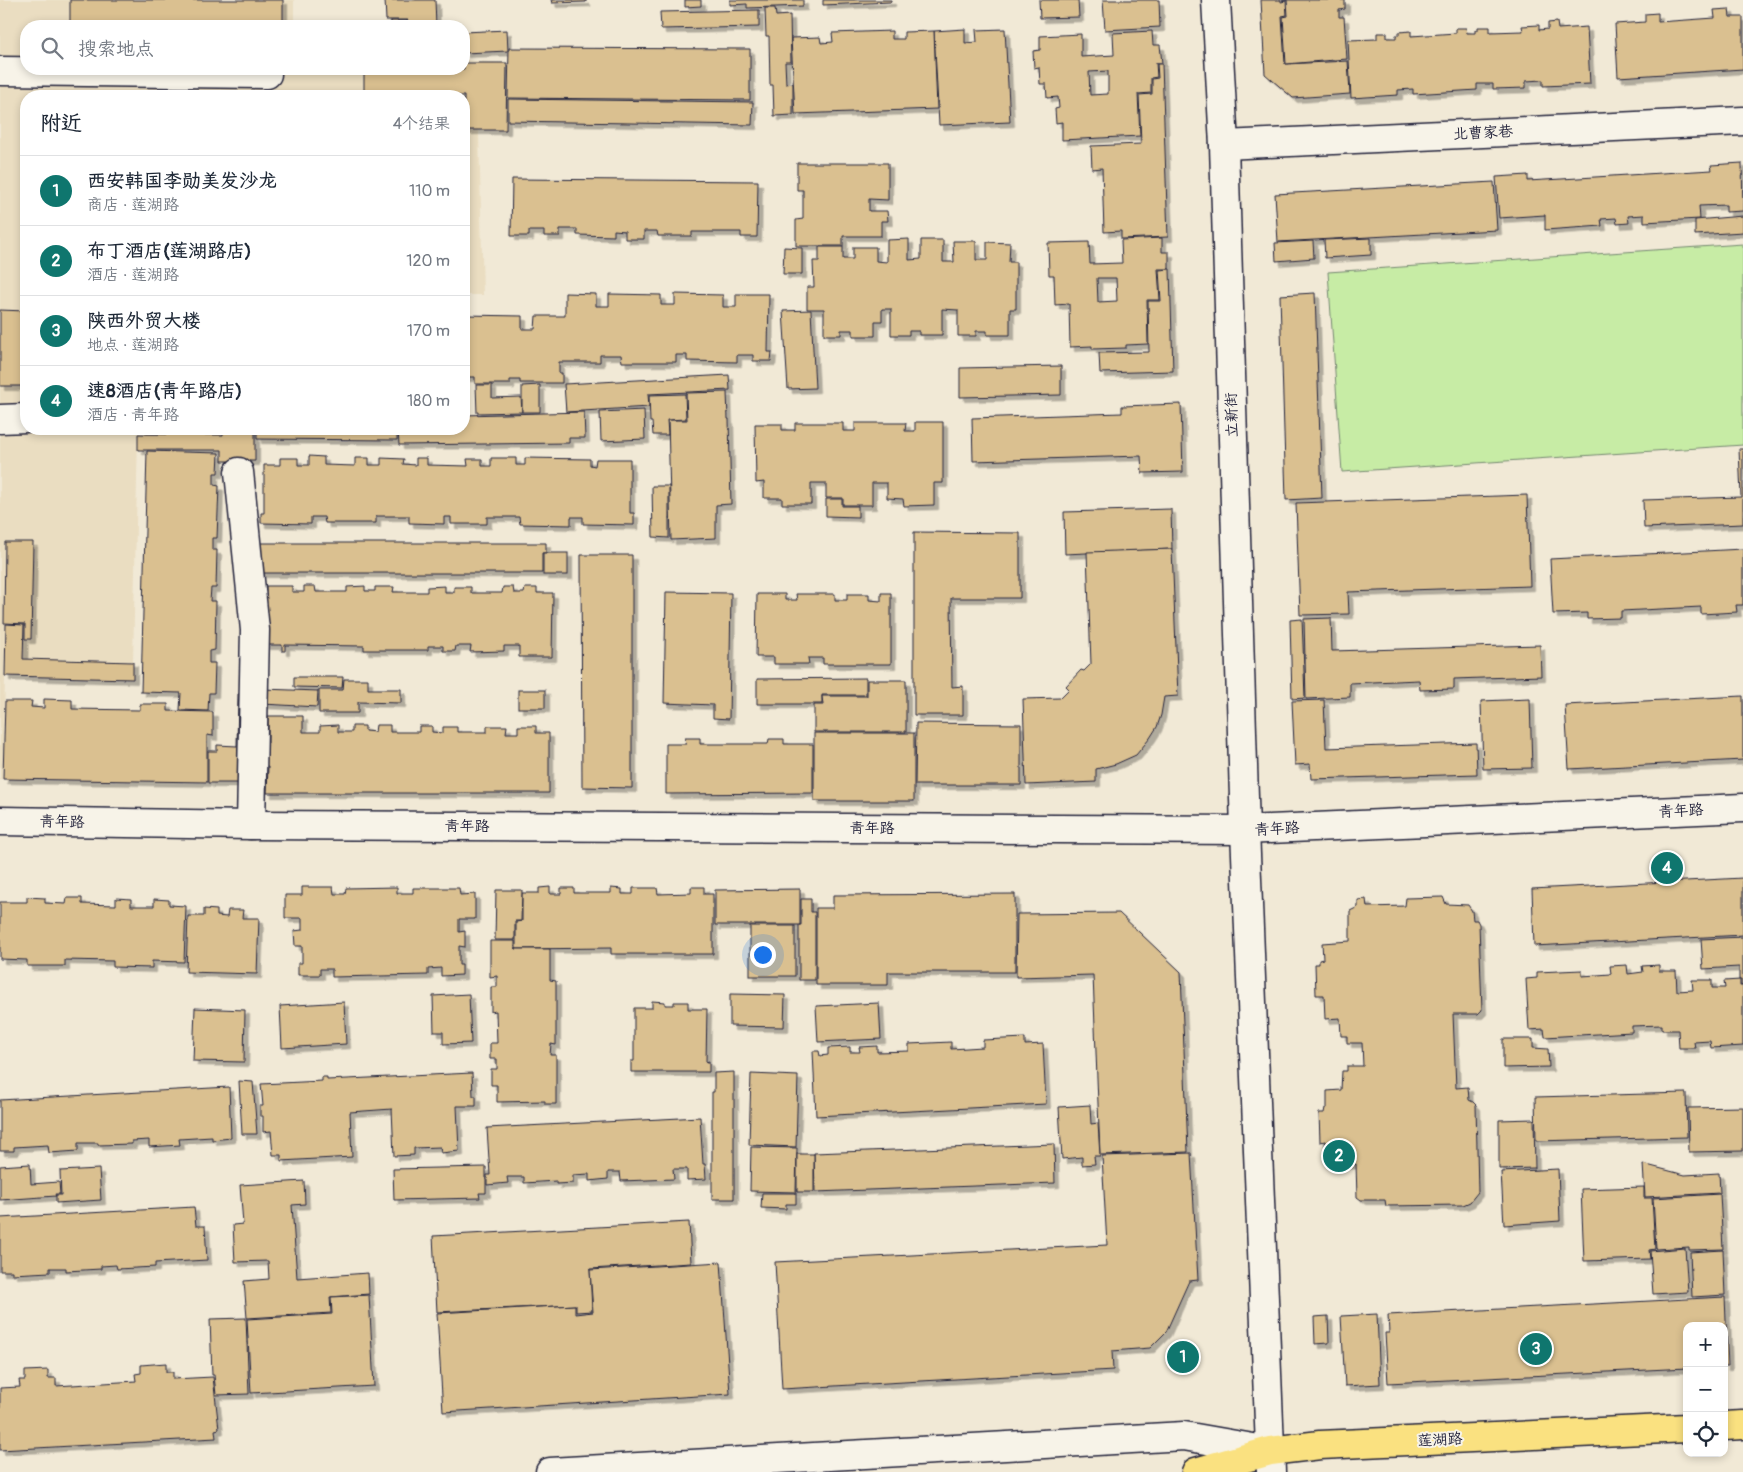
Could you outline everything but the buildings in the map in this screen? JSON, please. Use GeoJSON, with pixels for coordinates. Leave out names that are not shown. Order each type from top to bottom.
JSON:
{"type":"FeatureCollection","features":[{"type":"Feature","properties":{"kind":"main road"},"geometry":{"type":"LineString","coordinates":[[1728,1426],[1743,1425]]}},
{"type":"Feature","properties":{"kind":"main road","name":"莲湖路"},"geometry":{"type":"LineString","coordinates":[[1196,1472],[1271,1461],[1320,1446],[1683,1428]]}},
{"type":"Feature","properties":{"kind":"street","name":"立新街"},"geometry":{"type":"LineString","coordinates":[[1216,0],[1224,145],[1244,830],[1271,1461]]}},
{"type":"Feature","properties":{"kind":"street"},"geometry":{"type":"LineString","coordinates":[[0,70],[20,70]]}},
{"type":"Feature","properties":{"kind":"street","name":"北曹家巷"},"geometry":{"type":"LineString","coordinates":[[1224,145],[1743,121]]}},
{"type":"Feature","properties":{"kind":"street"},"geometry":{"type":"LineString","coordinates":[[0,419],[20,418]]}},
{"type":"Feature","properties":{"kind":"street"},"geometry":{"type":"LineString","coordinates":[[240,472],[255,630],[251,825]]}},
{"type":"Feature","properties":{"kind":"street","name":"青年路"},"geometry":{"type":"LineString","coordinates":[[0,821],[251,825],[1244,830],[1743,808]]}},
{"type":"Feature","properties":{"kind":"street"},"geometry":{"type":"LineString","coordinates":[[550,1472],[1184,1436],[1271,1461]]}},
{"type":"Feature","properties":{"kind":"shaded area"},"geometry":{"type":"Polygon","coordinates":[[[0,0],[294,0],[294,20],[20,20],[20,75],[470,75],[470,60],[507,63],[506,130],[479,130],[483,295],[470,295],[470,90],[20,90],[20,435],[138,435],[133,662],[23,659],[24,625],[6,624],[3,779],[0,779],[0,0]]]}},
{"type":"Feature","properties":{"kind":"green space"},"geometry":{"type":"Polygon","coordinates":[[[1743,244],[1743,445],[1342,472],[1328,272],[1743,244]]]}},
{"type":"Feature","properties":{"kind":"place","name":"速8酒店(青年路店)"},"geometry":{"type":"Point","coordinates":[1667,868]}},
{"type":"Feature","properties":{"kind":"place","name":"布丁酒店(莲湖路店)"},"geometry":{"type":"Point","coordinates":[1339,1156]}},
{"type":"Feature","properties":{"kind":"place","name":"陕西外贸大楼"},"geometry":{"type":"Point","coordinates":[1536,1349]}},
{"type":"Feature","properties":{"kind":"place","name":"西安韩国李勋美发沙龙"},"geometry":{"type":"Point","coordinates":[1183,1357]}}]}
